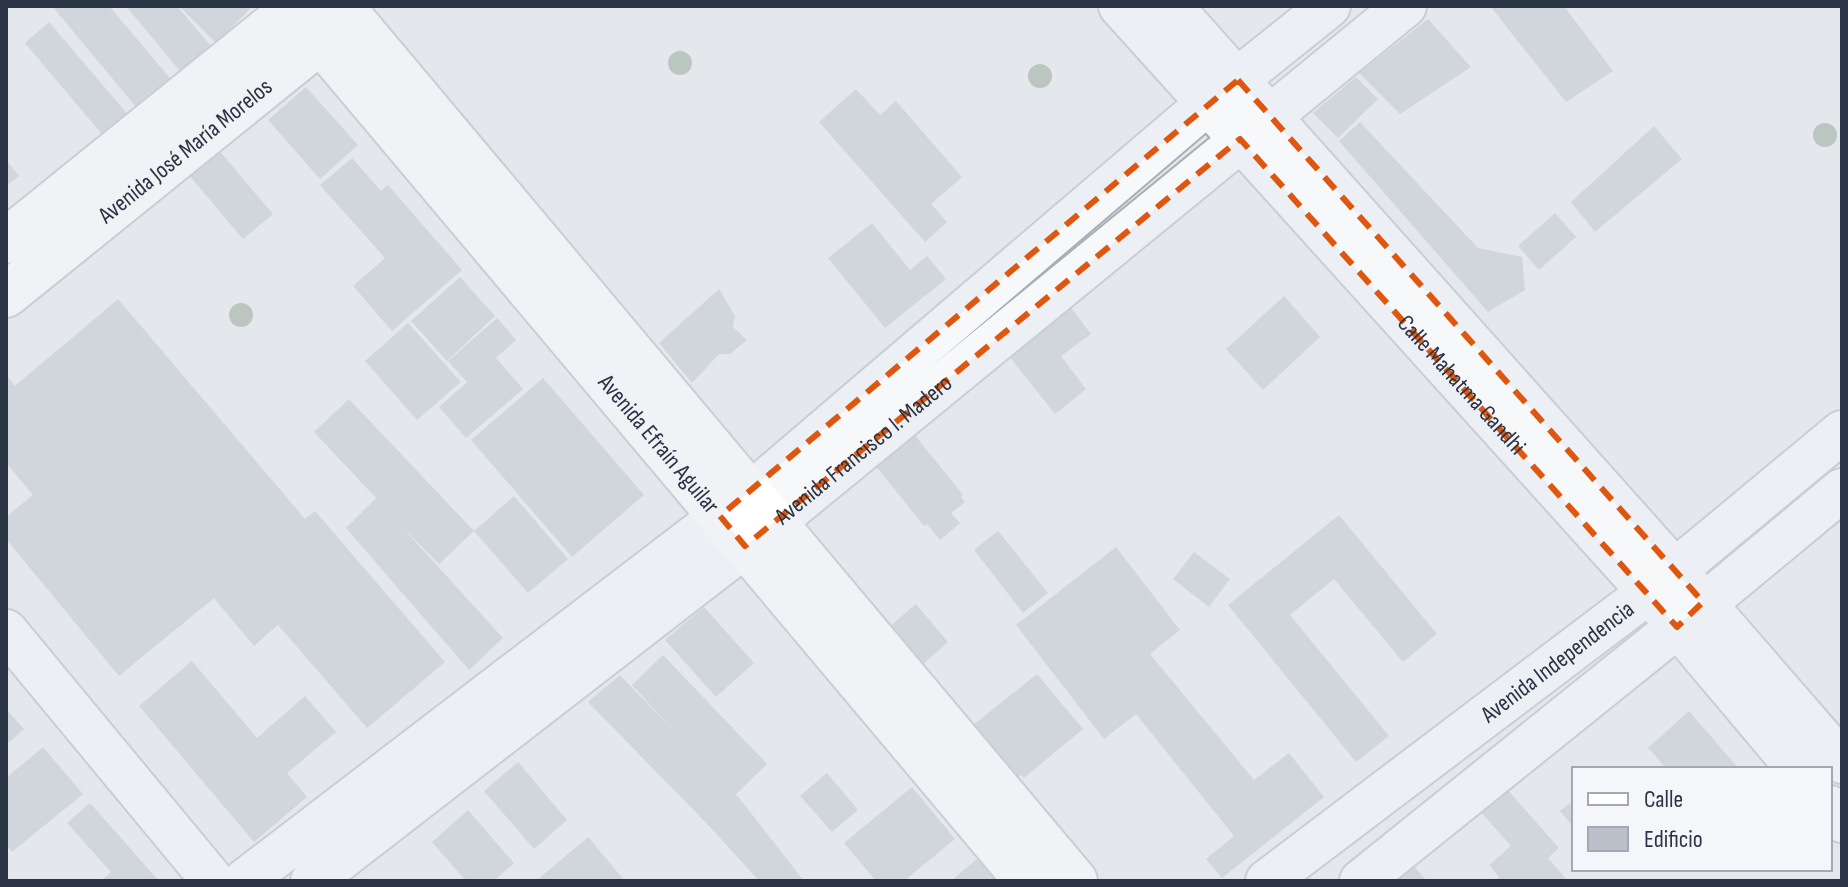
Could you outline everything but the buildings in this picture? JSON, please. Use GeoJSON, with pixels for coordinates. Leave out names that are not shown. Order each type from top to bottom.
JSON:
{"type":"FeatureCollection","features":[{"type":"Feature","properties":{"kind":"main road","name":"Avenida Efraín Aguilar"},"geometry":{"type":"LineString","coordinates":[[294,7],[344,18],[747,519],[1027,881]]}},
{"type":"Feature","properties":{"kind":"main road","name":"Avenida José María Morelos"},"geometry":{"type":"LineString","coordinates":[[6,241],[294,7]]}},
{"type":"Feature","properties":{"kind":"main road","name":"Avenida José María Morelos"},"geometry":{"type":"LineString","coordinates":[[6,295],[344,18]]}},
{"type":"Feature","properties":{"kind":"main road","name":"Avenida Efraín Aguilar"},"geometry":{"type":"LineString","coordinates":[[747,519],[1075,881]]}},
{"type":"Feature","properties":{"kind":"street","name":"Calle Mahatma Gandhi"},"geometry":{"type":"LineString","coordinates":[[1120,6],[1223,92],[1662,582],[1690,615],[1797,767]]}},
{"type":"Feature","properties":{"kind":"street","name":"Calle Mahatma Gandhi"},"geometry":{"type":"LineString","coordinates":[[1171,6],[1223,92]]}},
{"type":"Feature","properties":{"kind":"street","name":"Avenida Francisco I. Madero"},"geometry":{"type":"LineString","coordinates":[[312,881],[747,519],[1223,92],[1329,6]]}},
{"type":"Feature","properties":{"kind":"street","name":"Avenida Francisco I. Madero"},"geometry":{"type":"LineString","coordinates":[[244,881],[747,519],[1255,127],[1405,6]]}},
{"type":"Feature","properties":{"kind":"street","name":"Avenida Independencia"},"geometry":{"type":"LineString","coordinates":[[1267,881],[1662,582],[1842,432]]}},
{"type":"Feature","properties":{"kind":"street","name":"Avenida Independencia"},"geometry":{"type":"LineString","coordinates":[[1361,881],[1842,490]]}},
{"type":"Feature","properties":{"kind":"street","name":"Calle Mahatma Gandhi"},"geometry":{"type":"LineString","coordinates":[[1690,615],[1842,762]]}},
{"type":"Feature","properties":{"kind":"street"},"geometry":{"type":"LineString","coordinates":[[6,631],[213,881]]}},
{"type":"Feature","properties":{"kind":"highlighted area"},"geometry":{"type":"Polygon","coordinates":[[[1238,80],[1703,602],[1677,627],[1240,139],[745,546],[720,516],[1238,80]]]}}]}
